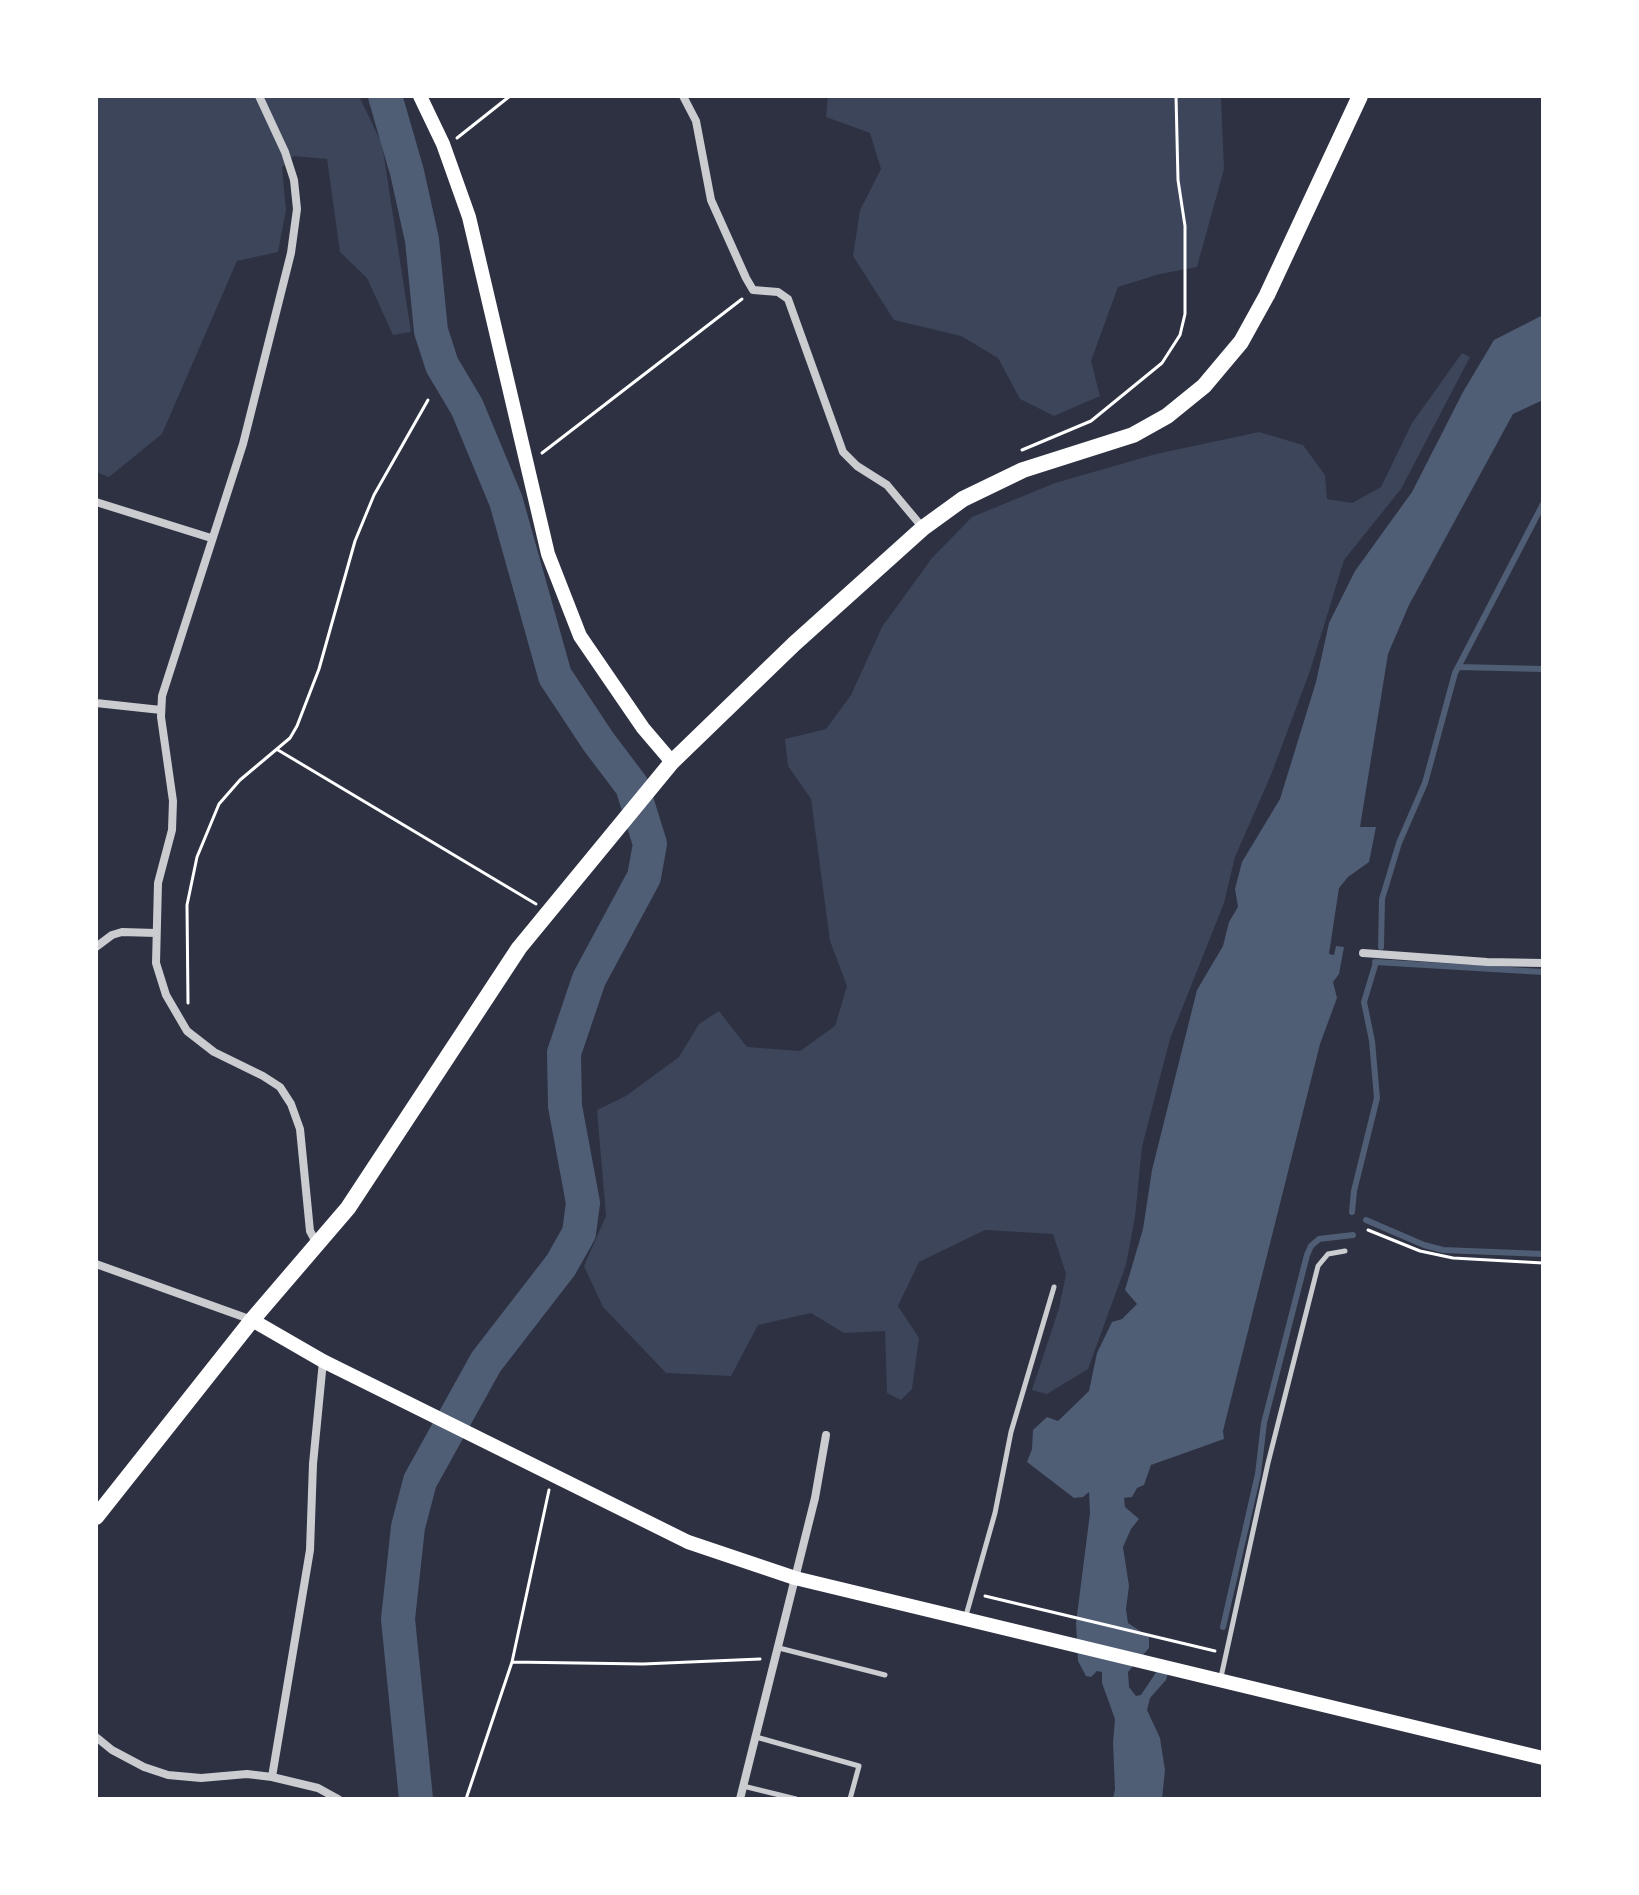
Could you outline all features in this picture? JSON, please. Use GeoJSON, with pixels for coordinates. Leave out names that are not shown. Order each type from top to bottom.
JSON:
{"type":"FeatureCollection","features":[{"type":"Feature","properties":{"kind":"main road"},"geometry":{"type":"LineString","coordinates":[[420,96],[443,144],[469,217],[548,554],[580,636],[643,728],[672,762]]}},
{"type":"Feature","properties":{"kind":"main road"},"geometry":{"type":"LineString","coordinates":[[96,1517],[252,1320],[348,1208],[519,948],[672,762],[794,644],[923,528],[963,499],[1023,470],[1133,435],[1167,416],[1204,386],[1241,342],[1267,295],[1360,96]]}},
{"type":"Feature","properties":{"kind":"main road"},"geometry":{"type":"LineString","coordinates":[[252,1320],[323,1361],[688,1542],[795,1578],[1543,1758]]}},
{"type":"Feature","properties":{"kind":"street"},"geometry":{"type":"LineString","coordinates":[[259,96],[285,152],[294,180],[297,209],[291,253],[243,444],[169,671],[161,710],[173,801],[172,830],[158,883],[156,963],[166,995],[187,1031],[214,1052],[280,1087],[291,1104],[300,1129],[308,1221],[317,1244]]}},
{"type":"Feature","properties":{"kind":"street"},"geometry":{"type":"LineString","coordinates":[[683,96],[696,121],[711,200],[753,290],[778,292],[788,299],[843,452],[857,466],[887,485],[923,528]]}},
{"type":"Feature","properties":{"kind":"street"},"geometry":{"type":"LineString","coordinates":[[96,502],[211,538]]}},
{"type":"Feature","properties":{"kind":"street"},"geometry":{"type":"LineString","coordinates":[[96,703],[161,710]]}},
{"type":"Feature","properties":{"kind":"street"},"geometry":{"type":"LineString","coordinates":[[96,947],[122,932],[156,933]]}},
{"type":"Feature","properties":{"kind":"street"},"geometry":{"type":"LineString","coordinates":[[1363,953],[1543,963]]}},
{"type":"Feature","properties":{"kind":"street"},"geometry":{"type":"LineString","coordinates":[[96,1264],[252,1320]]}},
{"type":"Feature","properties":{"kind":"street"},"geometry":{"type":"LineString","coordinates":[[272,1777],[310,1550],[313,1464],[323,1361]]}},
{"type":"Feature","properties":{"kind":"street"},"geometry":{"type":"LineString","coordinates":[[740,1799],[815,1498],[826,1435]]}},
{"type":"Feature","properties":{"kind":"street"},"geometry":{"type":"LineString","coordinates":[[96,1737],[112,1750],[144,1767],[168,1775],[201,1778],[247,1774],[272,1777],[318,1788],[338,1799]]}},
{"type":"Feature","properties":{"kind":"lane"},"geometry":{"type":"LineString","coordinates":[[1217,1681],[1318,1266],[1328,1254],[1345,1251]]}},
{"type":"Feature","properties":{"kind":"lane"},"geometry":{"type":"LineString","coordinates":[[968,1620],[995,1513],[1011,1432],[1054,1287]]}},
{"type":"Feature","properties":{"kind":"lane"},"geometry":{"type":"LineString","coordinates":[[778,1648],[885,1675]]}},
{"type":"Feature","properties":{"kind":"lane"},"geometry":{"type":"LineString","coordinates":[[755,1736],[859,1766],[850,1799]]}},
{"type":"Feature","properties":{"kind":"lane"},"geometry":{"type":"LineString","coordinates":[[743,1786],[796,1799]]}},
{"type":"Feature","properties":{"kind":"path"},"geometry":{"type":"LineString","coordinates":[[443,144],[458,137],[510,96]]}},
{"type":"Feature","properties":{"kind":"path"},"geometry":{"type":"LineString","coordinates":[[1012,455],[1091,421],[1162,363],[1180,335],[1185,314],[1185,226],[1178,180],[1176,96]]}},
{"type":"Feature","properties":{"kind":"path"},"geometry":{"type":"LineString","coordinates":[[527,465],[753,290]]}},
{"type":"Feature","properties":{"kind":"path"},"geometry":{"type":"LineString","coordinates":[[187,1031],[187,905],[197,857],[219,804],[240,780],[290,738],[297,726],[319,669],[355,541],[374,495],[428,400]]}},
{"type":"Feature","properties":{"kind":"path"},"geometry":{"type":"LineString","coordinates":[[278,750],[534,902],[547,913]]}},
{"type":"Feature","properties":{"kind":"path"},"geometry":{"type":"LineString","coordinates":[[1368,1230],[1420,1251],[1453,1258],[1543,1263]]}},
{"type":"Feature","properties":{"kind":"path"},"geometry":{"type":"LineString","coordinates":[[466,1799],[512,1662],[552,1475]]}},
{"type":"Feature","properties":{"kind":"path"},"geometry":{"type":"LineString","coordinates":[[979,1595],[1218,1652]]}},
{"type":"Feature","properties":{"kind":"path"},"geometry":{"type":"LineString","coordinates":[[512,1662],[643,1664],[774,1660]]}},
{"type":"Feature","properties":{"kind":"shaded area"},"geometry":{"type":"Polygon","coordinates":[[[96,96],[359,96],[382,144],[411,332],[393,335],[367,278],[340,252],[327,159],[294,156],[282,167],[286,210],[278,252],[237,261],[162,434],[109,477],[96,472],[96,96]]]}},
{"type":"Feature","properties":{"kind":"shaded area"},"geometry":{"type":"Polygon","coordinates":[[[828,96],[1221,96],[1224,169],[1197,267],[1118,287],[1091,361],[1100,396],[1054,416],[1020,399],[998,358],[961,336],[894,320],[853,256],[860,210],[881,169],[870,133],[826,117],[828,96]]]}},
{"type":"Feature","properties":{"kind":"shaded area"},"geometry":{"type":"Polygon","coordinates":[[[1543,315],[1543,400],[1513,414],[1409,605],[1388,654],[1360,827],[1376,827],[1369,862],[1348,877],[1339,888],[1329,954],[1334,955],[1336,946],[1344,947],[1339,974],[1333,982],[1337,998],[1320,1044],[1223,1431],[1224,1439],[1151,1465],[1144,1485],[1137,1488],[1132,1497],[1124,1498],[1125,1507],[1139,1519],[1123,1547],[1129,1586],[1128,1623],[1149,1637],[1149,1648],[1128,1672],[1129,1687],[1136,1696],[1141,1695],[1157,1671],[1168,1673],[1166,1680],[1150,1698],[1147,1710],[1160,1738],[1165,1770],[1162,1799],[1113,1799],[1115,1719],[1102,1683],[1102,1672],[1086,1676],[1078,1661],[1076,1623],[1090,1513],[1089,1492],[1083,1497],[1074,1498],[1027,1462],[1032,1449],[1033,1430],[1047,1417],[1058,1421],[1089,1391],[1097,1353],[1112,1322],[1122,1319],[1137,1304],[1125,1290],[1143,1229],[1152,1170],[1197,990],[1223,946],[1229,922],[1238,907],[1235,889],[1242,862],[1280,799],[1316,682],[1329,623],[1355,571],[1412,492],[1463,392],[1494,340],[1543,315]]]}},
{"type":"Feature","properties":{"kind":"shaded area"},"geometry":{"type":"Polygon","coordinates":[[[1462,353],[1470,357],[1401,489],[1344,560],[1310,671],[1271,775],[1235,857],[1224,903],[1170,1039],[1142,1147],[1135,1217],[1126,1265],[1088,1369],[1047,1394],[1032,1390],[1059,1308],[1066,1274],[1053,1234],[985,1230],[919,1262],[898,1306],[919,1338],[912,1389],[901,1400],[887,1393],[885,1331],[844,1333],[811,1313],[758,1325],[731,1376],[666,1373],[603,1307],[584,1266],[606,1216],[597,1110],[626,1096],[679,1057],[699,1024],[719,1011],[747,1047],[800,1051],[835,1026],[847,986],[830,941],[811,799],[788,766],[785,739],[826,729],[851,695],[882,627],[932,558],[972,517],[1055,483],[1156,454],[1259,432],[1303,445],[1325,475],[1327,499],[1352,503],[1381,487],[1412,423],[1462,353]]]}},
{"type":"Feature","properties":{"kind":"waterway"},"geometry":{"type":"LineString","coordinates":[[385,96],[422,240],[431,331],[442,365],[467,407],[506,501],[555,676],[632,786],[650,844],[644,877],[589,979],[564,1053],[565,1106],[583,1203],[579,1233],[561,1265],[486,1362],[420,1481],[408,1527],[398,1619],[416,1799]]}},
{"type":"Feature","properties":{"kind":"waterway"},"geometry":{"type":"LineString","coordinates":[[1381,947],[1382,899],[1399,843],[1425,783],[1455,673],[1543,504]]}},
{"type":"Feature","properties":{"kind":"waterway"},"geometry":{"type":"LineString","coordinates":[[1458,667],[1543,669]]}},
{"type":"Feature","properties":{"kind":"waterway"},"geometry":{"type":"LineString","coordinates":[[1375,962],[1543,972]]}},
{"type":"Feature","properties":{"kind":"waterway"},"geometry":{"type":"LineString","coordinates":[[1352,1212],[1354,1191],[1377,1098],[1372,1041],[1364,1002],[1376,962]]}},
{"type":"Feature","properties":{"kind":"waterway"},"geometry":{"type":"LineString","coordinates":[[1366,1220],[1443,1250],[1543,1254]]}},
{"type":"Feature","properties":{"kind":"waterway"},"geometry":{"type":"LineString","coordinates":[[1223,1627],[1258,1474],[1264,1423],[1307,1255],[1319,1239],[1353,1235]]}}]}
